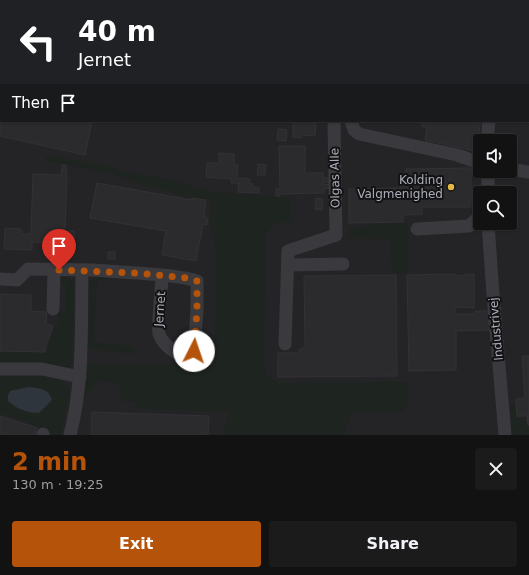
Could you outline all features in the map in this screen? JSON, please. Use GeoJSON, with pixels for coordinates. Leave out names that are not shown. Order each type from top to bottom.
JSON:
{"type":"FeatureCollection","features":[{"type":"Feature","properties":{"kind":"street","name":"Olgas Alle"},"geometry":{"type":"LineString","coordinates":[[288,265],[288,251],[336,235],[334,122]]}},
{"type":"Feature","properties":{"kind":"street"},"geometry":{"type":"LineString","coordinates":[[351,122],[354,130],[359,134],[457,155],[473,161]]}},
{"type":"Feature","properties":{"kind":"street"},"geometry":{"type":"LineString","coordinates":[[488,134],[489,122]]}},
{"type":"Feature","properties":{"kind":"street"},"geometry":{"type":"LineString","coordinates":[[517,170],[529,172]]}},
{"type":"Feature","properties":{"kind":"street"},"geometry":{"type":"LineString","coordinates":[[417,229],[469,226],[473,222]]}},
{"type":"Feature","properties":{"kind":"street","name":"Industrivej"},"geometry":{"type":"LineString","coordinates":[[488,230],[505,435]]}},
{"type":"Feature","properties":{"kind":"street"},"geometry":{"type":"LineString","coordinates":[[285,344],[288,265],[343,264]]}},
{"type":"Feature","properties":{"kind":"street","name":"Jernet"},"geometry":{"type":"LineString","coordinates":[[0,279],[17,280],[28,269],[82,270],[162,276],[187,278],[197,281],[197,310],[194,351],[186,358],[177,354],[166,345],[158,334],[162,276]]}},
{"type":"Feature","properties":{"kind":"street"},"geometry":{"type":"LineString","coordinates":[[53,309],[56,270]]}},
{"type":"Feature","properties":{"kind":"street"},"geometry":{"type":"LineString","coordinates":[[70,435],[79,390],[80,377],[82,270]]}},
{"type":"Feature","properties":{"kind":"street"},"geometry":{"type":"LineString","coordinates":[[0,369],[42,369],[80,377]]}},
{"type":"Feature","properties":{"kind":"shaded area"},"geometry":{"type":"Polygon","coordinates":[[[0,122],[529,122],[529,435],[0,435],[0,122]]]}},
{"type":"Feature","properties":{"kind":"shaded area"},"geometry":{"type":"Polygon","coordinates":[[[46,155],[94,163],[133,174],[174,180],[212,192],[291,198],[291,222],[274,223],[265,235],[264,365],[268,377],[279,383],[408,382],[408,404],[402,412],[351,412],[344,435],[223,435],[230,411],[136,409],[136,402],[121,401],[119,383],[98,381],[84,399],[89,364],[214,365],[216,247],[210,224],[211,201],[187,197],[161,189],[149,188],[116,175],[45,160],[46,155]]]}},
{"type":"Feature","properties":{"kind":"shaded area"},"geometry":{"type":"Polygon","coordinates":[[[408,223],[408,273],[392,272],[391,239],[350,238],[349,228],[365,227],[366,224],[408,223]]]}},
{"type":"Feature","properties":{"kind":"shaded area"},"geometry":{"type":"Polygon","coordinates":[[[63,277],[70,279],[73,282],[74,295],[71,367],[0,365],[0,351],[46,353],[55,325],[59,324],[58,312],[66,312],[66,284],[59,284],[59,278],[63,277]]]}},
{"type":"Feature","properties":{"kind":"shaded area"},"geometry":{"type":"Polygon","coordinates":[[[98,277],[107,277],[108,281],[97,281],[93,342],[135,347],[135,354],[89,349],[86,347],[88,285],[92,280],[98,277]]]}},
{"type":"Feature","properties":{"kind":"shaded area"},"geometry":{"type":"Polygon","coordinates":[[[0,372],[36,373],[62,381],[70,389],[61,435],[54,435],[39,427],[0,413],[0,372]]]}},
{"type":"Feature","properties":{"kind":"shaded area"},"geometry":{"type":"Polygon","coordinates":[[[28,387],[43,389],[51,396],[52,400],[39,413],[22,410],[8,401],[10,391],[28,387]]]}},
{"type":"Feature","properties":{"kind":"shaded area"},"geometry":{"type":"Polygon","coordinates":[[[514,404],[517,419],[525,418],[526,426],[529,426],[529,435],[511,435],[510,405],[514,404]]]}},
{"type":"Feature","properties":{"kind":"building"},"geometry":{"type":"Polygon","coordinates":[[[0,122],[92,122],[85,155],[0,136],[0,122]]]}},
{"type":"Feature","properties":{"kind":"building"},"geometry":{"type":"Polygon","coordinates":[[[293,122],[316,123],[315,136],[301,135],[301,138],[293,137],[293,122]]]}},
{"type":"Feature","properties":{"kind":"building"},"geometry":{"type":"Polygon","coordinates":[[[421,122],[481,122],[478,134],[473,134],[473,151],[425,140],[427,128],[422,126],[421,122]]]}},
{"type":"Feature","properties":{"kind":"building"},"geometry":{"type":"Polygon","coordinates":[[[278,129],[287,130],[286,141],[277,140],[278,129]]]}},
{"type":"Feature","properties":{"kind":"building"},"geometry":{"type":"Polygon","coordinates":[[[279,146],[305,146],[305,173],[323,173],[323,178],[330,178],[330,182],[323,182],[323,184],[330,185],[330,189],[324,188],[324,193],[280,194],[280,196],[276,196],[276,189],[280,189],[279,146]]]}},
{"type":"Feature","properties":{"kind":"building"},"geometry":{"type":"Polygon","coordinates":[[[219,153],[234,154],[234,164],[238,165],[237,178],[250,179],[249,183],[253,184],[253,187],[259,188],[259,193],[238,192],[239,183],[231,183],[232,179],[206,177],[207,163],[219,163],[219,153]]]}},
{"type":"Feature","properties":{"kind":"building"},"geometry":{"type":"Polygon","coordinates":[[[258,164],[266,165],[265,175],[257,175],[258,164]]]}},
{"type":"Feature","properties":{"kind":"building"},"geometry":{"type":"Polygon","coordinates":[[[62,165],[66,165],[67,175],[65,231],[74,231],[74,253],[52,252],[53,242],[32,242],[32,250],[4,249],[5,228],[21,229],[21,234],[31,234],[33,174],[61,175],[62,165]]]}},
{"type":"Feature","properties":{"kind":"building"},"geometry":{"type":"Polygon","coordinates":[[[471,168],[471,207],[422,207],[422,214],[403,215],[403,222],[349,223],[349,189],[400,188],[400,185],[406,185],[406,169],[471,168]]]}},
{"type":"Feature","properties":{"kind":"building"},"geometry":{"type":"Polygon","coordinates":[[[97,183],[192,200],[192,198],[206,200],[204,217],[208,218],[207,225],[203,224],[196,261],[162,255],[166,231],[90,218],[97,183]]]}},
{"type":"Feature","properties":{"kind":"building"},"geometry":{"type":"Polygon","coordinates":[[[316,198],[323,199],[322,210],[315,209],[316,198]]]}},
{"type":"Feature","properties":{"kind":"building"},"geometry":{"type":"Polygon","coordinates":[[[108,252],[115,252],[115,259],[108,259],[108,252]]]}},
{"type":"Feature","properties":{"kind":"building"},"geometry":{"type":"Polygon","coordinates":[[[455,274],[455,276],[474,274],[474,308],[455,307],[455,314],[475,314],[475,311],[489,311],[489,330],[456,331],[456,370],[409,371],[407,275],[455,274]]]}},
{"type":"Feature","properties":{"kind":"building"},"geometry":{"type":"Polygon","coordinates":[[[396,275],[397,376],[278,377],[278,353],[298,353],[300,349],[305,347],[304,276],[396,275]]]}},
{"type":"Feature","properties":{"kind":"building"},"geometry":{"type":"Polygon","coordinates":[[[0,294],[31,295],[31,311],[47,312],[46,324],[53,326],[45,352],[0,351],[0,294]]]}},
{"type":"Feature","properties":{"kind":"building"},"geometry":{"type":"Polygon","coordinates":[[[522,356],[529,356],[529,425],[527,416],[517,416],[516,399],[525,398],[522,356]]]}},
{"type":"Feature","properties":{"kind":"building"},"geometry":{"type":"Polygon","coordinates":[[[92,412],[209,416],[208,435],[91,435],[92,412]]]}},
{"type":"Feature","properties":{"kind":"building"},"geometry":{"type":"Polygon","coordinates":[[[0,416],[37,428],[35,435],[0,435],[0,416]]]}},
{"type":"Feature","properties":{"kind":"place","name":"Kolding Valgmenighed"},"geometry":{"type":"Point","coordinates":[451,187]}},
{"type":"Feature","properties":{"kind":"route"},"geometry":{"type":"LineString","coordinates":[[59,270],[93,270],[136,273],[187,278],[197,281],[197,310],[194,351]]}}]}
